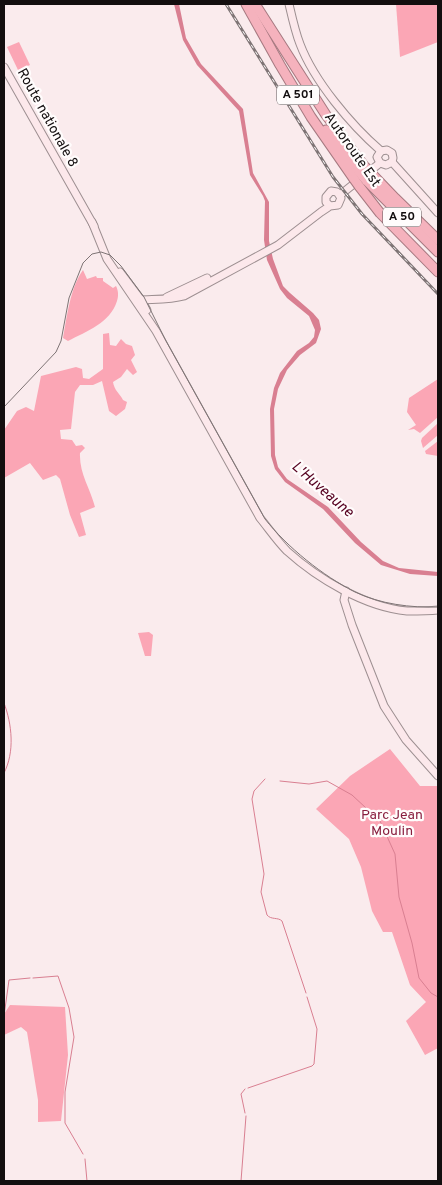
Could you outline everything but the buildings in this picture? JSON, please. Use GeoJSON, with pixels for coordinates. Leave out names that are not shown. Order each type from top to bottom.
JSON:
{"type":"FeatureCollection","features":[{"type":"Feature","properties":{"kind":"highway","name":"Autoroute Est"},"geometry":{"type":"LineString","coordinates":[[250,5],[343,140],[380,213],[438,272]]}},
{"type":"Feature","properties":{"kind":"highway","name":"Autoroute Est"},"geometry":{"type":"LineString","coordinates":[[250,5],[280,65],[311,117],[363,177],[438,241]]}},
{"type":"Feature","properties":{"kind":"highway","name":"A 50"},"geometry":{"type":"LineString","coordinates":[[363,177],[438,252]]}},
{"type":"Feature","properties":{"kind":"main road"},"geometry":{"type":"LineString","coordinates":[[289,4],[300,45],[320,81],[346,114],[381,151]]}},
{"type":"Feature","properties":{"kind":"main road","name":"Route nationale 8"},"geometry":{"type":"LineString","coordinates":[[4,67],[97,229],[111,259],[139,300],[260,518],[288,552],[346,591],[367,601],[406,610],[438,610]]}},
{"type":"Feature","properties":{"kind":"main road"},"geometry":{"type":"LineString","coordinates":[[381,151],[386,150],[390,152],[393,156],[392,162]]}},
{"type":"Feature","properties":{"kind":"main road"},"geometry":{"type":"LineString","coordinates":[[381,151],[377,157],[380,163],[386,165],[392,162]]}},
{"type":"Feature","properties":{"kind":"main road"},"geometry":{"type":"LineString","coordinates":[[392,162],[438,213]]}},
{"type":"Feature","properties":{"kind":"main road"},"geometry":{"type":"LineString","coordinates":[[340,195],[380,163]]}},
{"type":"Feature","properties":{"kind":"main road"},"geometry":{"type":"LineString","coordinates":[[328,204],[327,194],[331,191],[337,192],[340,195]]}},
{"type":"Feature","properties":{"kind":"main road"},"geometry":{"type":"LineString","coordinates":[[328,204],[334,206],[340,203],[340,195]]}},
{"type":"Feature","properties":{"kind":"main road"},"geometry":{"type":"LineString","coordinates":[[139,300],[174,299],[184,296],[277,243],[328,204]]}},
{"type":"Feature","properties":{"kind":"main road"},"geometry":{"type":"LineString","coordinates":[[346,591],[344,600],[352,625],[384,706],[406,740],[438,776]]}},
{"type":"Feature","properties":{"kind":"green space"},"geometry":{"type":"Polygon","coordinates":[[[396,4],[438,4],[438,42],[400,57],[396,4]]]}},
{"type":"Feature","properties":{"kind":"green space"},"geometry":{"type":"Polygon","coordinates":[[[19,42],[30,65],[18,70],[7,47],[19,42]]]}},
{"type":"Feature","properties":{"kind":"green space"},"geometry":{"type":"Polygon","coordinates":[[[83,270],[87,279],[96,276],[97,278],[103,278],[103,281],[113,288],[116,286],[118,299],[114,309],[103,321],[68,341],[63,338],[68,312],[75,285],[83,270]]]}},
{"type":"Feature","properties":{"kind":"green space"},"geometry":{"type":"Polygon","coordinates":[[[109,333],[110,345],[116,346],[121,339],[126,344],[132,346],[135,355],[131,360],[137,372],[133,375],[127,369],[121,377],[113,382],[123,400],[127,402],[125,409],[116,416],[109,411],[102,381],[93,385],[80,385],[75,392],[71,429],[60,430],[61,439],[72,440],[76,446],[82,445],[85,448],[80,453],[81,467],[95,507],[80,513],[86,535],[79,537],[70,515],[60,479],[56,475],[43,480],[30,463],[4,478],[4,430],[17,411],[26,407],[34,411],[41,376],[76,367],[82,369],[83,378],[89,379],[103,369],[103,334],[109,333]]]}},
{"type":"Feature","properties":{"kind":"green space"},"geometry":{"type":"Polygon","coordinates":[[[438,379],[438,417],[420,433],[414,429],[408,430],[416,425],[407,412],[409,398],[438,379]]]}},
{"type":"Feature","properties":{"kind":"green space"},"geometry":{"type":"Polygon","coordinates":[[[438,423],[438,435],[423,448],[422,438],[438,423]]]}},
{"type":"Feature","properties":{"kind":"green space"},"geometry":{"type":"Polygon","coordinates":[[[438,441],[438,456],[426,454],[425,451],[438,441]]]}},
{"type":"Feature","properties":{"kind":"green space"},"geometry":{"type":"Polygon","coordinates":[[[149,632],[153,635],[151,656],[145,656],[138,633],[149,632]]]}},
{"type":"Feature","properties":{"kind":"green space","name":"Parc Jean Moulin"},"geometry":{"type":"Polygon","coordinates":[[[390,749],[420,786],[438,786],[438,1048],[425,1055],[406,1021],[426,1002],[410,985],[392,932],[383,932],[372,911],[361,867],[349,839],[316,809],[350,776],[390,749]]]}},
{"type":"Feature","properties":{"kind":"green space"},"geometry":{"type":"Polygon","coordinates":[[[10,1005],[65,1007],[68,1055],[61,1121],[38,1122],[38,1100],[27,1032],[21,1027],[4,1035],[4,1014],[10,1005]]]}},
{"type":"Feature","properties":{"kind":"shaded area"},"geometry":{"type":"Polygon","coordinates":[[[174,4],[179,4],[186,38],[201,64],[243,109],[253,173],[269,202],[269,241],[273,259],[283,286],[319,320],[321,329],[316,343],[300,355],[287,370],[278,389],[274,409],[275,455],[278,467],[287,479],[328,507],[361,542],[383,561],[399,568],[438,572],[438,576],[410,574],[381,565],[355,543],[323,509],[285,482],[275,469],[271,456],[270,409],[274,388],[280,373],[297,351],[314,337],[315,330],[309,316],[287,298],[280,289],[267,260],[264,240],[265,201],[250,175],[239,111],[197,65],[183,40],[174,4]]]}},
{"type":"Feature","properties":{"kind":"waterway"},"geometry":{"type":"LineString","coordinates":[[4,703],[9,720],[11,738],[10,756],[4,773]]}},
{"type":"Feature","properties":{"kind":"waterway"},"geometry":{"type":"LineString","coordinates":[[265,779],[254,791],[252,799],[264,874],[261,892],[267,915],[282,921],[306,993]]}},
{"type":"Feature","properties":{"kind":"waterway"},"geometry":{"type":"LineString","coordinates":[[280,781],[309,784],[327,781],[352,795],[380,821],[395,854],[399,897],[412,943],[419,978],[431,993],[438,997]]}},
{"type":"Feature","properties":{"kind":"waterway"},"geometry":{"type":"LineString","coordinates":[[33,978],[58,976],[69,1008],[74,1037],[65,1092],[65,1123],[83,1154]]}},
{"type":"Feature","properties":{"kind":"waterway"},"geometry":{"type":"LineString","coordinates":[[4,1016],[9,980],[30,978]]}},
{"type":"Feature","properties":{"kind":"waterway"},"geometry":{"type":"LineString","coordinates":[[248,1088],[314,1064],[317,1029],[307,997]]}},
{"type":"Feature","properties":{"kind":"waterway"},"geometry":{"type":"LineString","coordinates":[[245,1089],[241,1094],[245,1113]]}},
{"type":"Feature","properties":{"kind":"waterway"},"geometry":{"type":"LineString","coordinates":[[241,1181],[246,1116]]}},
{"type":"Feature","properties":{"kind":"waterway"},"geometry":{"type":"LineString","coordinates":[[85,1159],[87,1181]]}},
{"type":"Feature","properties":{"kind":"tram line"},"geometry":{"type":"LineString","coordinates":[[4,407],[56,352],[61,341],[69,298],[83,263],[92,254],[101,252],[110,255],[121,266],[144,297],[166,341],[265,519],[274,530],[318,569],[355,592],[375,600],[396,604],[438,607]]}},
{"type":"Feature","properties":{"kind":"railway"},"geometry":{"type":"LineString","coordinates":[[226,4],[333,177],[362,214],[438,294]]}},
{"type":"Feature","properties":{"kind":"water label","name":"L'Huveaune"},"geometry":{"type":"Point","coordinates":[322,490]}}]}
